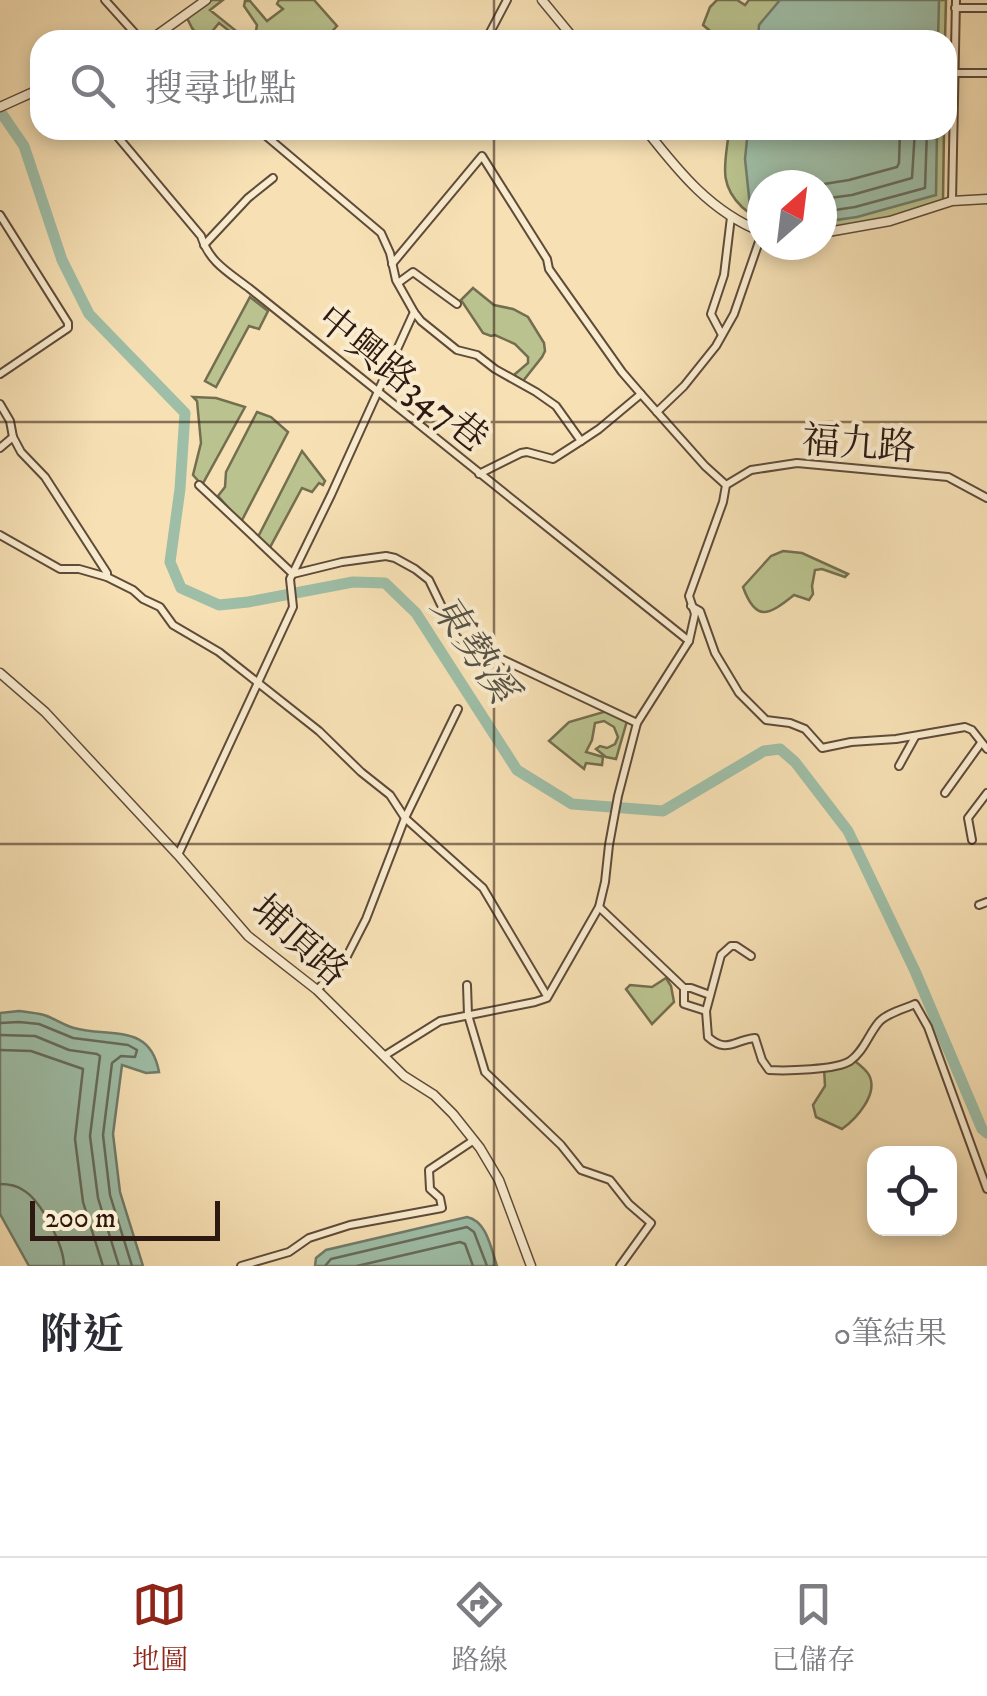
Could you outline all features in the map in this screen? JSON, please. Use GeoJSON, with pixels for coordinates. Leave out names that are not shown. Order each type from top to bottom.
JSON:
{"type":"FeatureCollection","features":[{"type":"Feature","properties":{"kind":"street"},"geometry":{"type":"LineString","coordinates":[[105,0],[132,30]]}},
{"type":"Feature","properties":{"kind":"street"},"geometry":{"type":"LineString","coordinates":[[164,30],[206,0]]}},
{"type":"Feature","properties":{"kind":"street"},"geometry":{"type":"LineString","coordinates":[[491,30],[507,0]]}},
{"type":"Feature","properties":{"kind":"street"},"geometry":{"type":"LineString","coordinates":[[542,0],[566,30]]}},
{"type":"Feature","properties":{"kind":"street"},"geometry":{"type":"LineString","coordinates":[[955,30],[956,4],[987,8]]}},
{"type":"Feature","properties":{"kind":"street"},"geometry":{"type":"LineString","coordinates":[[957,73],[987,73]]}},
{"type":"Feature","properties":{"kind":"street"},"geometry":{"type":"LineString","coordinates":[[0,107],[30,93]]}},
{"type":"Feature","properties":{"kind":"street","name":"中興路347巷"},"geometry":{"type":"LineString","coordinates":[[120,140],[201,236],[208,254],[224,270],[689,641]]}},
{"type":"Feature","properties":{"kind":"street"},"geometry":{"type":"LineString","coordinates":[[270,140],[381,233],[398,282],[414,312],[457,350],[477,356],[556,406],[581,441]]}},
{"type":"Feature","properties":{"kind":"street"},"geometry":{"type":"LineString","coordinates":[[654,140],[700,193],[747,224]]}},
{"type":"Feature","properties":{"kind":"street"},"geometry":{"type":"LineString","coordinates":[[952,201],[953,140]]}},
{"type":"Feature","properties":{"kind":"street"},"geometry":{"type":"LineString","coordinates":[[384,1056],[440,1020],[548,998],[598,907],[618,796],[637,723],[689,641],[694,622],[689,596],[726,486],[622,372],[549,269],[547,259],[482,156],[392,265]]}},
{"type":"Feature","properties":{"kind":"street"},"geometry":{"type":"LineString","coordinates":[[204,245],[272,178]]}},
{"type":"Feature","properties":{"kind":"street"},"geometry":{"type":"LineString","coordinates":[[837,231],[870,226],[952,201],[987,199]]}},
{"type":"Feature","properties":{"kind":"street"},"geometry":{"type":"LineString","coordinates":[[0,215],[68,323],[68,328],[0,374]]}},
{"type":"Feature","properties":{"kind":"street"},"geometry":{"type":"LineString","coordinates":[[722,334],[710,314],[724,275],[730,216]]}},
{"type":"Feature","properties":{"kind":"street"},"geometry":{"type":"LineString","coordinates":[[656,412],[684,386],[716,346],[734,314],[752,260]]}},
{"type":"Feature","properties":{"kind":"street"},"geometry":{"type":"LineString","coordinates":[[398,282],[413,272],[456,304]]}},
{"type":"Feature","properties":{"kind":"street"},"geometry":{"type":"LineString","coordinates":[[178,855],[284,627],[292,604],[291,576],[414,312]]}},
{"type":"Feature","properties":{"kind":"street"},"geometry":{"type":"LineString","coordinates":[[479,474],[521,452],[553,458],[599,430],[641,394]]}},
{"type":"Feature","properties":{"kind":"street"},"geometry":{"type":"LineString","coordinates":[[0,404],[20,452],[46,477],[107,577]]}},
{"type":"Feature","properties":{"kind":"street"},"geometry":{"type":"LineString","coordinates":[[0,448],[13,438]]}},
{"type":"Feature","properties":{"kind":"street","name":"福九路"},"geometry":{"type":"LineString","coordinates":[[726,486],[750,470],[797,463],[948,478],[987,498]]}},
{"type":"Feature","properties":{"kind":"street"},"geometry":{"type":"LineString","coordinates":[[198,484],[291,576]]}},
{"type":"Feature","properties":{"kind":"street"},"geometry":{"type":"LineString","coordinates":[[0,535],[60,568],[79,569],[130,588],[160,607],[173,625],[219,652],[319,732],[390,794],[406,818],[483,888],[548,998]]}},
{"type":"Feature","properties":{"kind":"street"},"geometry":{"type":"LineString","coordinates":[[291,576],[342,562],[395,558],[429,580],[457,638],[637,723]]}},
{"type":"Feature","properties":{"kind":"street"},"geometry":{"type":"LineString","coordinates":[[692,606],[700,611],[716,653],[739,693],[766,720],[805,729],[822,748],[966,727],[972,730],[984,746],[945,793]]}},
{"type":"Feature","properties":{"kind":"street","name":"埔頂路"},"geometry":{"type":"LineString","coordinates":[[0,672],[38,704],[248,936],[317,990],[404,1076],[434,1094],[474,1140],[499,1180],[531,1266]]}},
{"type":"Feature","properties":{"kind":"street"},"geometry":{"type":"LineString","coordinates":[[317,990],[344,962],[366,919],[406,818],[458,710]]}},
{"type":"Feature","properties":{"kind":"street"},"geometry":{"type":"LineString","coordinates":[[898,766],[915,736]]}},
{"type":"Feature","properties":{"kind":"street"},"geometry":{"type":"LineString","coordinates":[[972,840],[968,818],[987,793]]}},
{"type":"Feature","properties":{"kind":"street"},"geometry":{"type":"LineString","coordinates":[[598,907],[684,988],[710,995]]}},
{"type":"Feature","properties":{"kind":"street"},"geometry":{"type":"LineString","coordinates":[[751,956],[736,946],[721,955],[706,1011],[706,1033],[717,1045],[755,1038],[769,1070],[842,1064],[850,1061],[868,1041],[881,1020],[915,1004],[928,1027],[987,1189]]}},
{"type":"Feature","properties":{"kind":"street"},"geometry":{"type":"LineString","coordinates":[[467,985],[468,1015],[485,1072],[561,1145],[581,1170],[610,1180],[629,1204],[652,1223],[620,1266]]}},
{"type":"Feature","properties":{"kind":"street"},"geometry":{"type":"LineString","coordinates":[[684,988],[684,1004],[706,1011]]}},
{"type":"Feature","properties":{"kind":"street"},"geometry":{"type":"LineString","coordinates":[[240,1266],[290,1252],[309,1238],[350,1224],[442,1208],[440,1198],[430,1189],[429,1170],[474,1140]]}},
{"type":"Feature","properties":{"kind":"shaded area"},"geometry":{"type":"Polygon","coordinates":[[[212,0],[223,0],[210,10],[235,30],[219,23],[213,30],[194,30],[186,16],[212,0]]]}},
{"type":"Feature","properties":{"kind":"shaded area"},"geometry":{"type":"Polygon","coordinates":[[[279,0],[314,0],[337,26],[333,30],[256,30],[245,1],[250,1],[267,21],[283,9],[277,4],[279,0]]]}},
{"type":"Feature","properties":{"kind":"shaded area"},"geometry":{"type":"Polygon","coordinates":[[[717,0],[737,0],[745,5],[749,0],[946,0],[945,30],[709,30],[703,25],[717,0]]]}},
{"type":"Feature","properties":{"kind":"shaded area"},"geometry":{"type":"Polygon","coordinates":[[[728,140],[944,140],[943,200],[878,222],[837,228],[837,170],[747,170],[747,211],[734,198],[726,181],[728,140]]]}},
{"type":"Feature","properties":{"kind":"shaded area"},"geometry":{"type":"Polygon","coordinates":[[[473,288],[494,305],[528,317],[544,343],[542,357],[523,381],[514,375],[528,363],[528,357],[515,344],[483,333],[461,300],[473,288]]]}},
{"type":"Feature","properties":{"kind":"shaded area"},"geometry":{"type":"Polygon","coordinates":[[[250,297],[268,311],[259,329],[249,326],[216,387],[205,381],[250,297]]]}},
{"type":"Feature","properties":{"kind":"shaded area"},"geometry":{"type":"Polygon","coordinates":[[[193,397],[216,398],[245,407],[202,485],[193,475],[201,443],[197,401],[193,397]]]}},
{"type":"Feature","properties":{"kind":"shaded area"},"geometry":{"type":"Polygon","coordinates":[[[257,412],[271,417],[288,432],[241,522],[218,496],[257,412]]]}},
{"type":"Feature","properties":{"kind":"shaded area"},"geometry":{"type":"Polygon","coordinates":[[[302,451],[325,481],[312,492],[302,488],[268,551],[257,539],[302,451]]]}},
{"type":"Feature","properties":{"kind":"shaded area"},"geometry":{"type":"Polygon","coordinates":[[[783,551],[802,553],[848,574],[845,577],[815,570],[809,600],[794,595],[770,611],[758,611],[743,587],[771,556],[783,551]]]}},
{"type":"Feature","properties":{"kind":"shaded area"},"geometry":{"type":"Polygon","coordinates":[[[607,711],[627,721],[616,759],[596,749],[615,744],[618,737],[614,727],[604,721],[595,723],[586,752],[603,757],[602,765],[586,763],[584,769],[549,741],[569,722],[607,711]]]}},
{"type":"Feature","properties":{"kind":"shaded area"},"geometry":{"type":"Polygon","coordinates":[[[666,978],[674,1002],[652,1024],[626,989],[630,985],[652,987],[666,978]]]}},
{"type":"Feature","properties":{"kind":"shaded area"},"geometry":{"type":"Polygon","coordinates":[[[851,1058],[869,1075],[871,1090],[859,1113],[842,1129],[816,1117],[813,1105],[825,1086],[824,1068],[851,1058]]]}},
{"type":"Feature","properties":{"kind":"water"},"geometry":{"type":"Polygon","coordinates":[[[780,0],[939,0],[938,30],[759,30],[780,0]]]}},
{"type":"Feature","properties":{"kind":"water"},"geometry":{"type":"Polygon","coordinates":[[[747,140],[937,140],[936,195],[857,217],[837,220],[837,170],[747,170],[747,178],[747,140]]]}},
{"type":"Feature","properties":{"kind":"water"},"geometry":{"type":"Polygon","coordinates":[[[0,1013],[44,1015],[87,1031],[126,1035],[147,1045],[154,1056],[159,1072],[146,1073],[122,1065],[113,1134],[120,1192],[143,1266],[29,1266],[0,1214],[0,1013]]]}},
{"type":"Feature","properties":{"kind":"water"},"geometry":{"type":"Polygon","coordinates":[[[467,1217],[484,1230],[497,1266],[315,1266],[316,1258],[326,1250],[467,1217]]]}},
{"type":"Feature","properties":{"kind":"waterway","name":"東勢溪"},"geometry":{"type":"LineString","coordinates":[[0,111],[24,146],[62,260],[89,314],[185,413],[170,562],[181,588],[219,605],[353,582],[385,583],[416,613],[517,770],[572,804],[663,811],[764,751],[780,749],[795,762],[848,831],[987,1133]]}}]}
